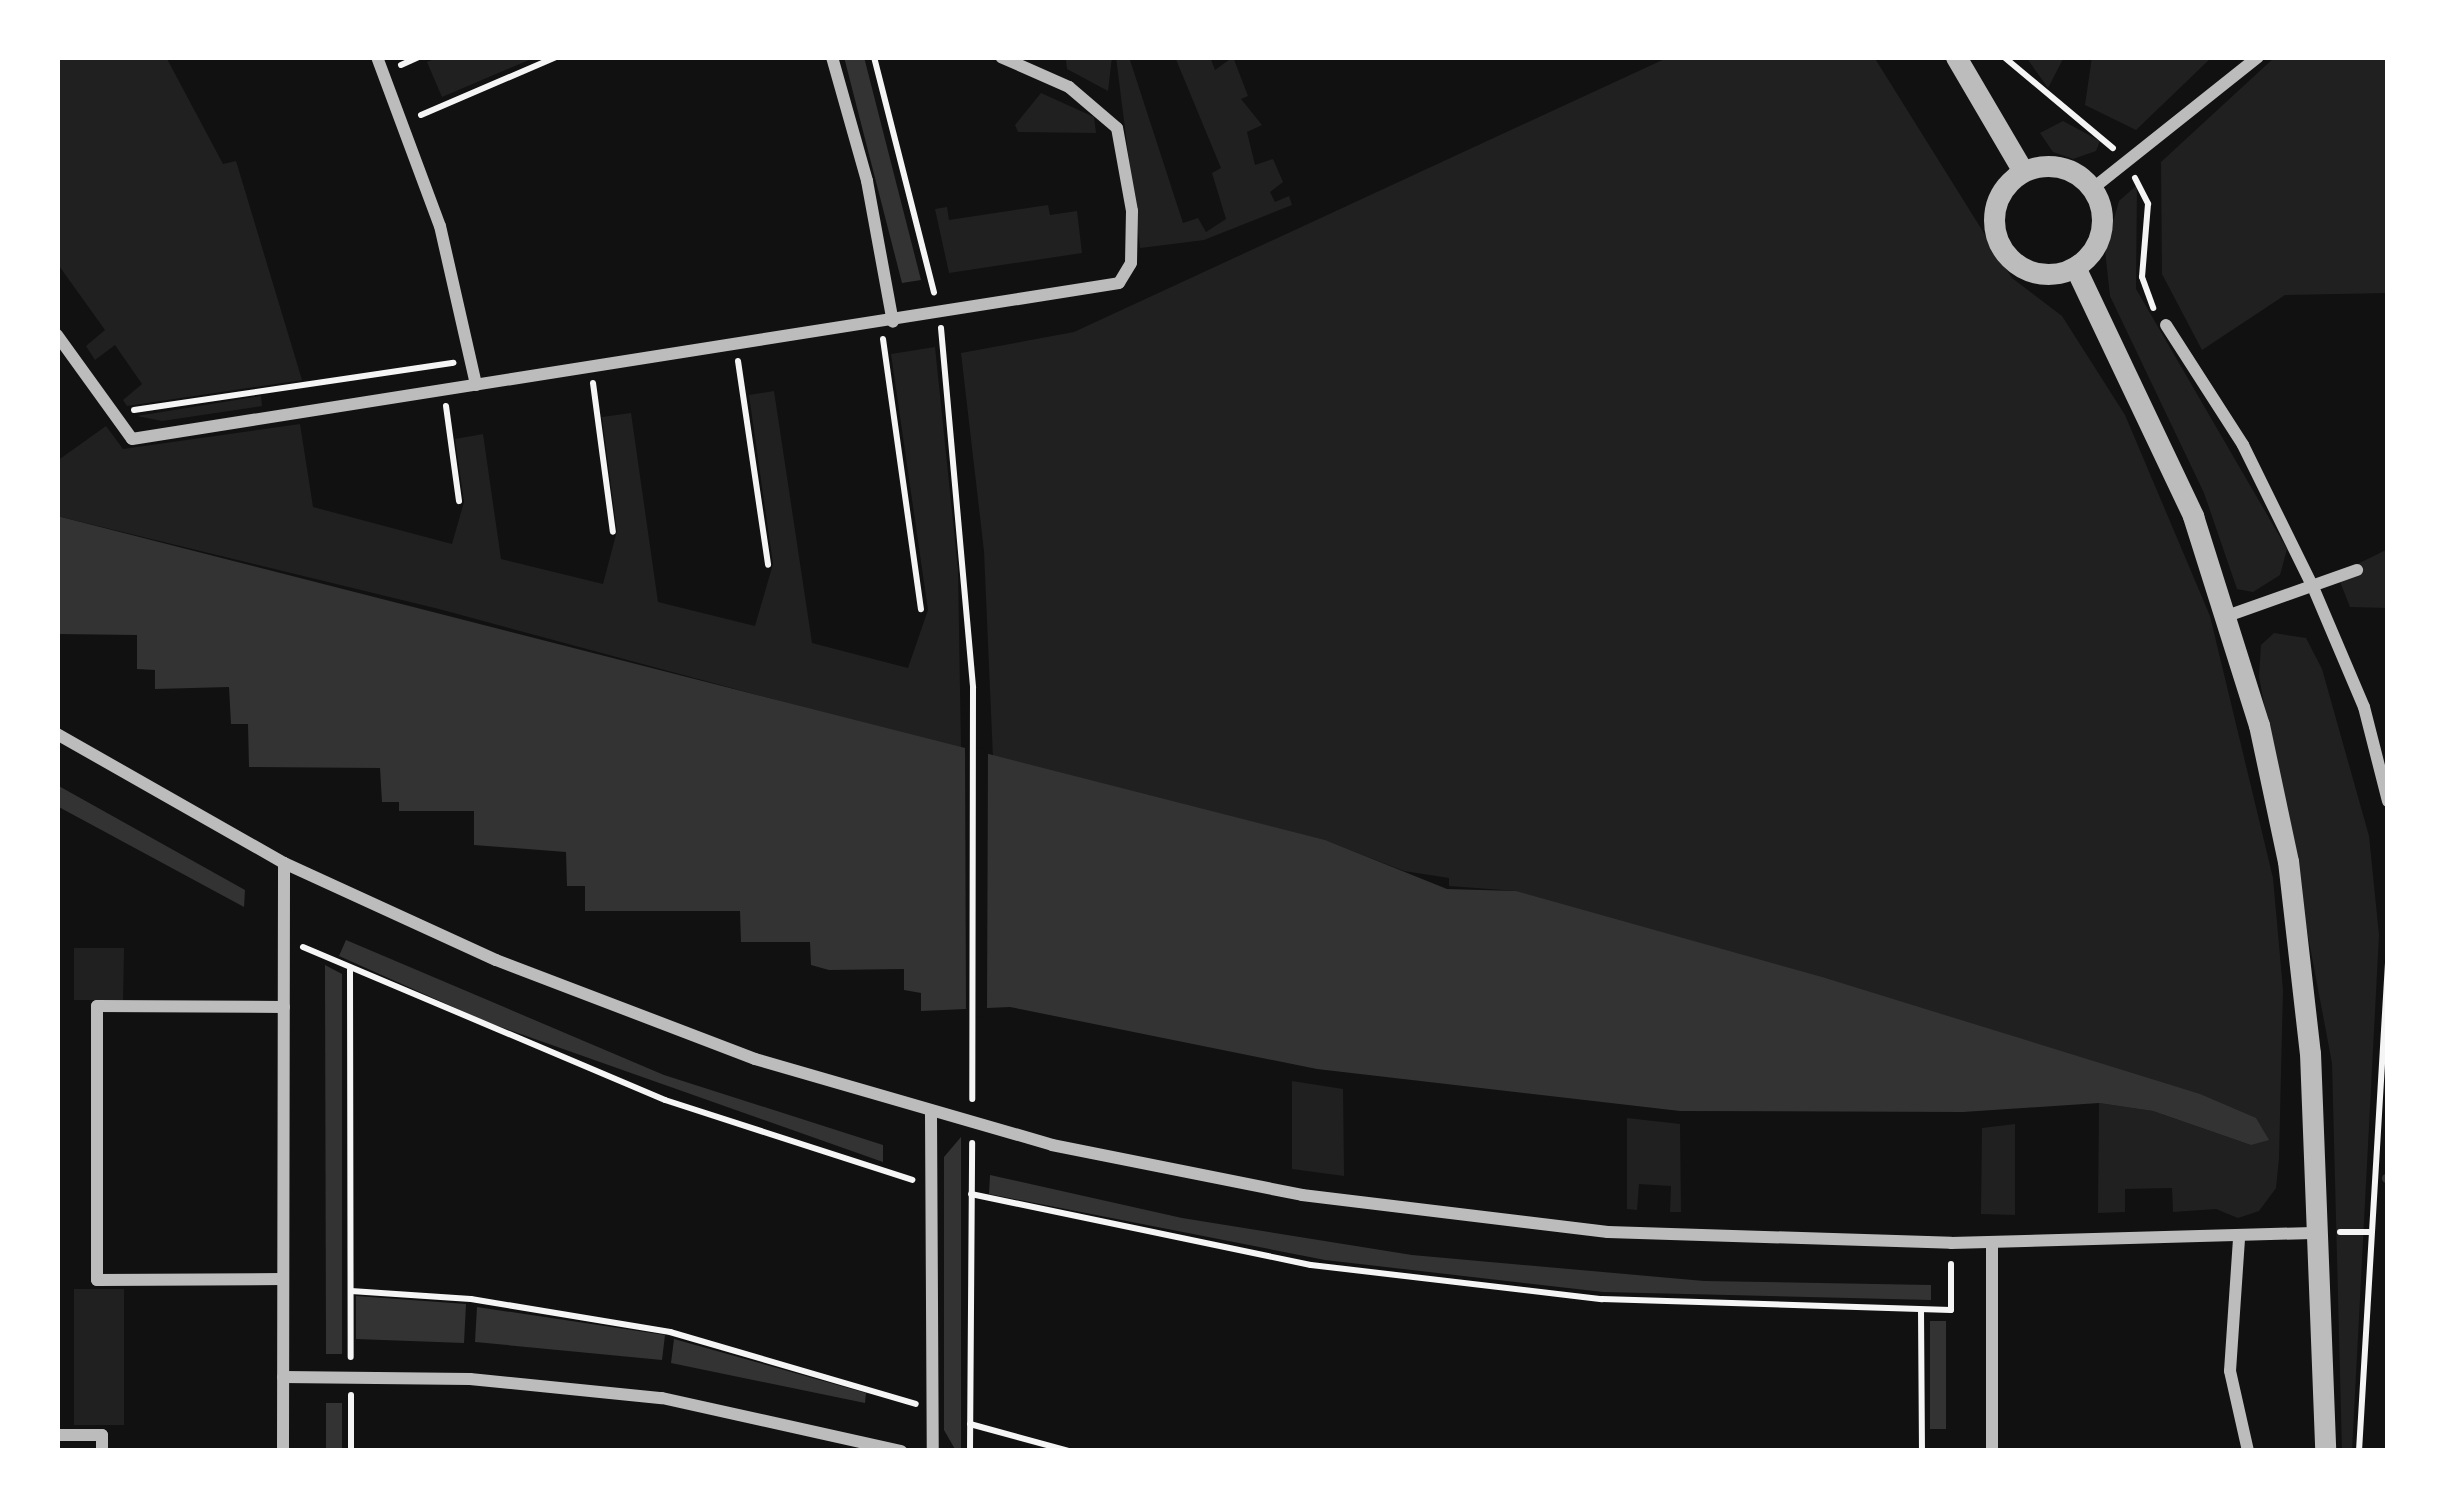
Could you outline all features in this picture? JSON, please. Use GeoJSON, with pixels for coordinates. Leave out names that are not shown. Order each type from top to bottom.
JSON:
{"type":"FeatureCollection","features":[{"type":"Feature","properties":{"kind":"street"},"geometry":{"type":"LineString","coordinates":[[377,57],[405,122],[476,385]]}},
{"type":"Feature","properties":{"kind":"street"},"geometry":{"type":"LineString","coordinates":[[832,57],[867,182],[887,322]]}},
{"type":"Feature","properties":{"kind":"street"},"geometry":{"type":"LineString","coordinates":[[57,335],[132,439],[1104,290],[1131,262],[1130,186],[1117,128],[1095,103],[1001,57]]}},
{"type":"Feature","properties":{"kind":"street"},"geometry":{"type":"LineString","coordinates":[[1956,57],[2023,171]]}},
{"type":"Feature","properties":{"kind":"street"},"geometry":{"type":"LineString","coordinates":[[2092,189],[2258,57]]}},
{"type":"Feature","properties":{"kind":"street"},"geometry":{"type":"LineString","coordinates":[[2048,165],[2092,189],[2101,232],[2075,267],[2051,274],[2007,256],[1994,210],[2023,171],[2048,165]]}},
{"type":"Feature","properties":{"kind":"street"},"geometry":{"type":"LineString","coordinates":[[2075,267],[2149,412],[2228,616],[2259,724],[2300,941],[2325,1451]]}},
{"type":"Feature","properties":{"kind":"street"},"geometry":{"type":"LineString","coordinates":[[2166,326],[2242,446],[2313,586],[2364,707],[2388,801]]}},
{"type":"Feature","properties":{"kind":"street"},"geometry":{"type":"LineString","coordinates":[[2228,616],[2357,570]]}},
{"type":"Feature","properties":{"kind":"street"},"geometry":{"type":"LineString","coordinates":[[57,734],[284,863],[584,996],[931,1114],[1219,1179],[1416,1212],[1713,1238],[1951,1243],[2313,1233]]}},
{"type":"Feature","properties":{"kind":"street"},"geometry":{"type":"LineString","coordinates":[[283,1451],[284,863]]}},
{"type":"Feature","properties":{"kind":"street"},"geometry":{"type":"LineString","coordinates":[[283,1280],[97,1280],[97,1006],[284,1007]]}},
{"type":"Feature","properties":{"kind":"street"},"geometry":{"type":"LineString","coordinates":[[931,1114],[933,1451]]}},
{"type":"Feature","properties":{"kind":"street"},"geometry":{"type":"LineString","coordinates":[[2239,1238],[2230,1371],[2248,1451]]}},
{"type":"Feature","properties":{"kind":"street"},"geometry":{"type":"LineString","coordinates":[[1992,1242],[1992,1451]]}},
{"type":"Feature","properties":{"kind":"street"},"geometry":{"type":"LineString","coordinates":[[284,1377],[350,1377],[662,1398],[901,1451]]}},
{"type":"Feature","properties":{"kind":"street"},"geometry":{"type":"LineString","coordinates":[[57,1435],[102,1435],[101,1451]]}},
{"type":"Feature","properties":{"kind":"path"},"geometry":{"type":"LineString","coordinates":[[405,122],[556,57]]}},
{"type":"Feature","properties":{"kind":"path"},"geometry":{"type":"LineString","coordinates":[[874,57],[939,314]]}},
{"type":"Feature","properties":{"kind":"path"},"geometry":{"type":"LineString","coordinates":[[2004,57],[2097,130],[2146,195],[2142,277],[2166,326]]}},
{"type":"Feature","properties":{"kind":"path"},"geometry":{"type":"LineString","coordinates":[[887,322],[921,609]]}},
{"type":"Feature","properties":{"kind":"path"},"geometry":{"type":"LineString","coordinates":[[736,346],[768,565]]}},
{"type":"Feature","properties":{"kind":"path"},"geometry":{"type":"LineString","coordinates":[[944,346],[974,733],[970,1451]]}},
{"type":"Feature","properties":{"kind":"path"},"geometry":{"type":"LineString","coordinates":[[113,413],[472,360]]}},
{"type":"Feature","properties":{"kind":"path"},"geometry":{"type":"LineString","coordinates":[[591,368],[613,532]]}},
{"type":"Feature","properties":{"kind":"path"},"geometry":{"type":"LineString","coordinates":[[444,390],[459,501]]}},
{"type":"Feature","properties":{"kind":"path"},"geometry":{"type":"LineString","coordinates":[[284,938],[664,1100],[932,1186]]}},
{"type":"Feature","properties":{"kind":"path"},"geometry":{"type":"LineString","coordinates":[[2359,1451],[2388,961]]}},
{"type":"Feature","properties":{"kind":"path"},"geometry":{"type":"LineString","coordinates":[[350,970],[351,1451]]}},
{"type":"Feature","properties":{"kind":"path"},"geometry":{"type":"LineString","coordinates":[[971,1194],[1178,1240],[1409,1279],[1709,1306],[1951,1310],[1951,1243]]}},
{"type":"Feature","properties":{"kind":"path"},"geometry":{"type":"LineString","coordinates":[[351,1291],[471,1300],[670,1332],[933,1409]]}},
{"type":"Feature","properties":{"kind":"path"},"geometry":{"type":"LineString","coordinates":[[1922,1310],[1922,1451]]}},
{"type":"Feature","properties":{"kind":"path"},"geometry":{"type":"LineString","coordinates":[[970,1424],[1069,1451]]}},
{"type":"Feature","properties":{"kind":"shaded area"},"geometry":{"type":"Polygon","coordinates":[[[57,57],[166,57],[223,164],[236,161],[302,380],[127,406],[123,400],[142,384],[115,345],[95,360],[86,346],[105,330],[57,263],[57,57]]]}},
{"type":"Feature","properties":{"kind":"shaded area"},"geometry":{"type":"Polygon","coordinates":[[[439,57],[536,57],[442,97],[427,62],[439,57]]]}},
{"type":"Feature","properties":{"kind":"shaded area"},"geometry":{"type":"Polygon","coordinates":[[[844,57],[864,57],[921,280],[902,283],[844,57]]]}},
{"type":"Feature","properties":{"kind":"shaded area"},"geometry":{"type":"Polygon","coordinates":[[[1112,57],[1108,91],[1067,69],[1066,60],[1112,57]]]}},
{"type":"Feature","properties":{"kind":"shaded area"},"geometry":{"type":"Polygon","coordinates":[[[1116,57],[1129,57],[1183,223],[1198,218],[1206,232],[1226,219],[1212,173],[1221,168],[1175,57],[1210,57],[1215,70],[1233,57],[1248,96],[1241,99],[1262,125],[1247,132],[1255,165],[1273,159],[1283,182],[1270,192],[1275,202],[1289,196],[1292,205],[1204,240],[1140,248],[1116,57]]]}},
{"type":"Feature","properties":{"kind":"shaded area"},"geometry":{"type":"Polygon","coordinates":[[[1669,57],[1874,57],[2012,278],[2062,316],[2125,415],[2210,616],[2273,878],[2283,990],[2279,1158],[2276,1188],[2259,1211],[2238,1218],[2216,1209],[2173,1212],[2172,1188],[2125,1189],[2125,1212],[2098,1213],[2099,1103],[2153,1111],[2251,1145],[1902,1006],[1516,891],[1449,886],[1449,878],[1404,871],[1324,840],[993,758],[984,551],[961,353],[1074,332],[1669,57]]]}},
{"type":"Feature","properties":{"kind":"shaded area"},"geometry":{"type":"Polygon","coordinates":[[[2026,57],[2064,57],[2048,88],[2031,64],[2026,57]]]}},
{"type":"Feature","properties":{"kind":"shaded area"},"geometry":{"type":"Polygon","coordinates":[[[2092,57],[2212,57],[2136,130],[2085,105],[2092,57]]]}},
{"type":"Feature","properties":{"kind":"shaded area"},"geometry":{"type":"Polygon","coordinates":[[[2275,57],[2388,57],[2388,293],[2285,295],[2202,350],[2162,274],[2161,162],[2275,57]]]}},
{"type":"Feature","properties":{"kind":"shaded area"},"geometry":{"type":"Polygon","coordinates":[[[1041,93],[1094,117],[1096,133],[1018,132],[1015,125],[1041,93]]]}},
{"type":"Feature","properties":{"kind":"shaded area"},"geometry":{"type":"Polygon","coordinates":[[[2063,121],[2100,141],[2096,151],[2073,159],[2053,152],[2040,133],[2063,121]]]}},
{"type":"Feature","properties":{"kind":"shaded area"},"geometry":{"type":"Polygon","coordinates":[[[2137,185],[2136,289],[2287,549],[2280,575],[2253,592],[2237,589],[2204,493],[2110,296],[2105,250],[2119,201],[2137,185]]]}},
{"type":"Feature","properties":{"kind":"shaded area"},"geometry":{"type":"Polygon","coordinates":[[[1048,205],[1050,215],[1077,211],[1082,253],[949,273],[935,209],[947,207],[949,220],[1048,205]]]}},
{"type":"Feature","properties":{"kind":"shaded area"},"geometry":{"type":"Polygon","coordinates":[[[935,347],[958,570],[961,750],[439,609],[57,516],[57,461],[106,426],[123,449],[300,424],[313,507],[452,544],[464,502],[455,439],[483,434],[501,559],[603,584],[617,531],[602,417],[631,413],[658,602],[755,626],[773,564],[749,395],[774,391],[812,643],[908,668],[928,610],[891,354],[935,347]]]}},
{"type":"Feature","properties":{"kind":"shaded area"},"geometry":{"type":"Polygon","coordinates":[[[261,396],[262,406],[162,421],[137,416],[261,396]]]}},
{"type":"Feature","properties":{"kind":"shaded area"},"geometry":{"type":"Polygon","coordinates":[[[57,516],[1325,840],[1447,889],[1516,891],[1822,977],[2200,1094],[2256,1118],[2269,1140],[2251,1145],[2153,1111],[2099,1103],[1963,1112],[1680,1111],[1317,1069],[1010,1007],[921,1011],[921,993],[904,990],[904,969],[829,970],[811,965],[810,942],[741,942],[740,911],[585,911],[585,886],[567,886],[566,852],[474,845],[474,811],[399,811],[399,802],[382,802],[380,768],[249,767],[248,724],[231,724],[229,687],[155,689],[155,670],[137,669],[137,635],[57,634],[57,516]]]}},
{"type":"Feature","properties":{"kind":"shaded area"},"geometry":{"type":"Polygon","coordinates":[[[2388,549],[2388,608],[2350,607],[2337,574],[2388,549]]]}},
{"type":"Feature","properties":{"kind":"shaded area"},"geometry":{"type":"Polygon","coordinates":[[[2274,633],[2306,638],[2322,669],[2369,836],[2379,935],[2352,1451],[2342,1451],[2332,1063],[2259,677],[2261,645],[2274,633]]]}},
{"type":"Feature","properties":{"kind":"shaded area"},"geometry":{"type":"Polygon","coordinates":[[[57,785],[245,890],[244,907],[57,806],[57,785]]]}},
{"type":"Feature","properties":{"kind":"shaded area"},"geometry":{"type":"Polygon","coordinates":[[[346,940],[664,1075],[883,1145],[883,1162],[487,1022],[339,956],[346,940]]]}},
{"type":"Feature","properties":{"kind":"shaded area"},"geometry":{"type":"Polygon","coordinates":[[[74,948],[124,948],[123,1000],[74,1000],[74,948]]]}},
{"type":"Feature","properties":{"kind":"shaded area"},"geometry":{"type":"Polygon","coordinates":[[[325,965],[342,974],[342,1354],[326,1354],[325,965]]]}},
{"type":"Feature","properties":{"kind":"shaded area"},"geometry":{"type":"Polygon","coordinates":[[[1292,1081],[1343,1089],[1344,1176],[1292,1169],[1292,1081]]]}},
{"type":"Feature","properties":{"kind":"shaded area"},"geometry":{"type":"Polygon","coordinates":[[[1627,1118],[1680,1124],[1681,1212],[1670,1212],[1671,1186],[1639,1184],[1637,1210],[1627,1209],[1627,1118]]]}},
{"type":"Feature","properties":{"kind":"shaded area"},"geometry":{"type":"Polygon","coordinates":[[[2015,1124],[2015,1215],[1981,1214],[1982,1128],[2015,1124]]]}},
{"type":"Feature","properties":{"kind":"shaded area"},"geometry":{"type":"Polygon","coordinates":[[[961,1137],[961,1451],[956,1451],[944,1430],[944,1157],[961,1137]]]}},
{"type":"Feature","properties":{"kind":"shaded area"},"geometry":{"type":"Polygon","coordinates":[[[990,1175],[1182,1218],[1412,1255],[1704,1281],[1931,1285],[1931,1300],[1603,1292],[1325,1260],[989,1194],[990,1175]]]}},
{"type":"Feature","properties":{"kind":"shaded area"},"geometry":{"type":"Polygon","coordinates":[[[74,1289],[124,1289],[124,1425],[74,1425],[74,1289]]]}},
{"type":"Feature","properties":{"kind":"shaded area"},"geometry":{"type":"Polygon","coordinates":[[[356,1296],[466,1304],[464,1343],[356,1339],[356,1296]]]}},
{"type":"Feature","properties":{"kind":"shaded area"},"geometry":{"type":"Polygon","coordinates":[[[477,1307],[665,1335],[662,1360],[475,1342],[477,1307]]]}},
{"type":"Feature","properties":{"kind":"shaded area"},"geometry":{"type":"Polygon","coordinates":[[[1930,1321],[1946,1321],[1946,1429],[1930,1429],[1930,1321]]]}},
{"type":"Feature","properties":{"kind":"shaded area"},"geometry":{"type":"Polygon","coordinates":[[[674,1339],[866,1393],[865,1403],[671,1363],[674,1339]]]}},
{"type":"Feature","properties":{"kind":"shaded area"},"geometry":{"type":"Polygon","coordinates":[[[326,1403],[342,1403],[342,1451],[326,1451],[326,1403]]]}},
{"type":"Feature","properties":{"kind":"pier"},"geometry":{"type":"Polygon","coordinates":[[[965,745],[988,751],[987,1016],[966,1018],[965,745]]]}}]}
